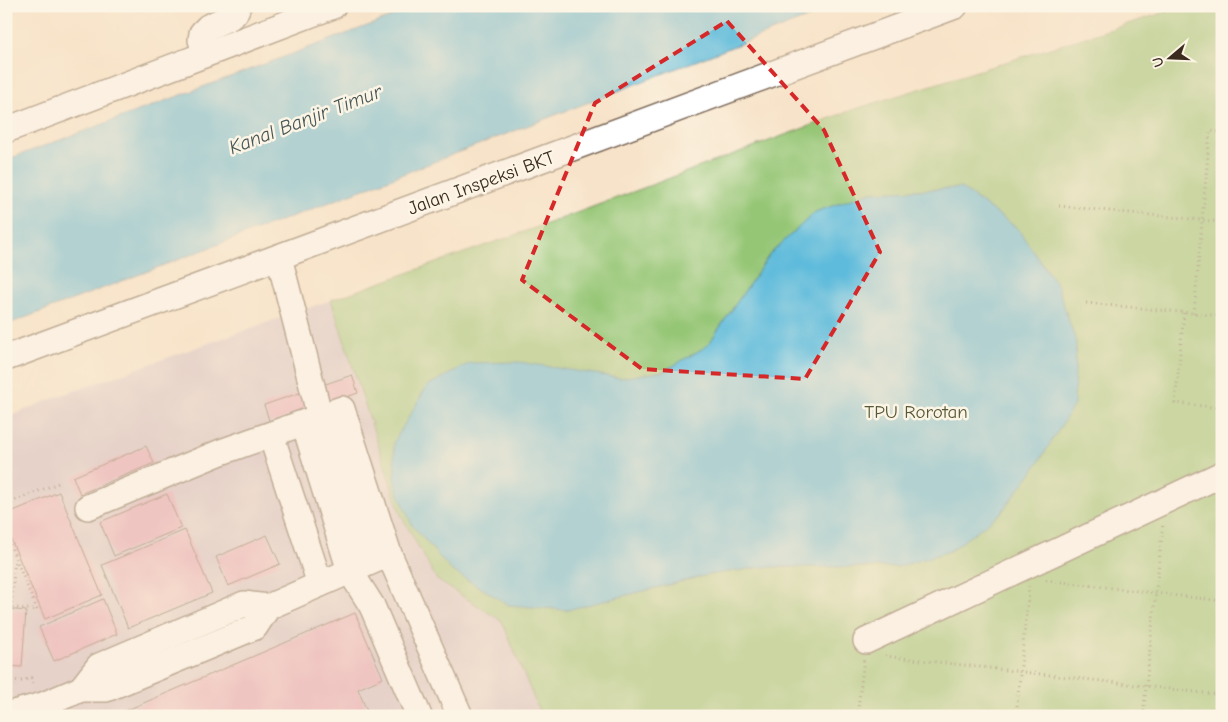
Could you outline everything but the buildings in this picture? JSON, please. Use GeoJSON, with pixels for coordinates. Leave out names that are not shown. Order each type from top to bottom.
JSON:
{"type":"FeatureCollection","features":[{"type":"Feature","properties":{"kind":"street"},"geometry":{"type":"LineString","coordinates":[[206,54],[201,40],[202,33],[208,27],[230,17],[235,13],[238,6]]}},
{"type":"Feature","properties":{"kind":"street"},"geometry":{"type":"LineString","coordinates":[[6,130],[333,6]]}},
{"type":"Feature","properties":{"kind":"street","name":"Jalan Inspeksi BKT"},"geometry":{"type":"LineString","coordinates":[[6,358],[955,6]]}},
{"type":"Feature","properties":{"kind":"street"},"geometry":{"type":"LineString","coordinates":[[278,257],[295,426],[352,570],[372,606],[419,716]]}},
{"type":"Feature","properties":{"kind":"street"},"geometry":{"type":"LineString","coordinates":[[88,507],[221,452],[342,409],[352,570]]}},
{"type":"Feature","properties":{"kind":"street"},"geometry":{"type":"LineString","coordinates":[[295,426],[352,570],[460,716]]}},
{"type":"Feature","properties":{"kind":"street"},"geometry":{"type":"LineString","coordinates":[[875,648],[1031,571],[1165,500],[1222,474]]}},
{"type":"Feature","properties":{"kind":"street"},"geometry":{"type":"LineString","coordinates":[[6,715],[45,711],[81,689],[106,689],[255,627],[268,607],[352,570]]}},
{"type":"Feature","properties":{"kind":"path"},"geometry":{"type":"LineString","coordinates":[[1194,313],[1210,131],[1222,132]]}},
{"type":"Feature","properties":{"kind":"path"},"geometry":{"type":"LineString","coordinates":[[1059,206],[1222,222]]}},
{"type":"Feature","properties":{"kind":"path"},"geometry":{"type":"LineString","coordinates":[[1086,303],[1222,316]]}},
{"type":"Feature","properties":{"kind":"path"},"geometry":{"type":"LineString","coordinates":[[1184,312],[1175,403],[1222,408]]}},
{"type":"Feature","properties":{"kind":"path"},"geometry":{"type":"LineString","coordinates":[[6,504],[61,482]]}},
{"type":"Feature","properties":{"kind":"path"},"geometry":{"type":"LineString","coordinates":[[1143,716],[1165,500]]}},
{"type":"Feature","properties":{"kind":"path"},"geometry":{"type":"LineString","coordinates":[[6,535],[37,610],[8,607],[15,557]]}},
{"type":"Feature","properties":{"kind":"path"},"geometry":{"type":"LineString","coordinates":[[1016,716],[1031,571],[1156,593],[1222,601]]}},
{"type":"Feature","properties":{"kind":"path"},"geometry":{"type":"LineString","coordinates":[[857,716],[875,648],[1020,672],[1222,695]]}},
{"type":"Feature","properties":{"kind":"highlighted area"},"geometry":{"type":"Polygon","coordinates":[[[727,21],[824,130],[880,252],[805,379],[642,369],[522,280],[595,103],[727,21]]]}},
{"type":"Feature","properties":{"kind":"shaded area"},"geometry":{"type":"Polygon","coordinates":[[[331,300],[401,516],[437,580],[502,621],[541,716],[6,716],[6,418],[56,397],[331,300]]]}},
{"type":"Feature","properties":{"kind":"green space","name":"TPU Rorotan"},"geometry":{"type":"Polygon","coordinates":[[[1185,6],[1222,6],[1222,716],[541,716],[502,621],[437,580],[401,515],[331,300],[563,218],[852,110],[1185,6]]]}},
{"type":"Feature","properties":{"kind":"water","name":"Kanal Banjir Timur"},"geometry":{"type":"Polygon","coordinates":[[[421,6],[838,6],[6,325],[6,160],[421,6]]]}},
{"type":"Feature","properties":{"kind":"water"},"geometry":{"type":"Polygon","coordinates":[[[961,188],[1017,228],[1057,285],[1076,342],[1074,405],[1035,468],[1001,513],[950,551],[898,567],[763,567],[708,575],[567,610],[509,605],[451,570],[412,525],[395,485],[394,442],[427,386],[470,363],[519,362],[620,378],[664,371],[707,346],[770,254],[815,212],[871,192],[961,188]]]}}]}
